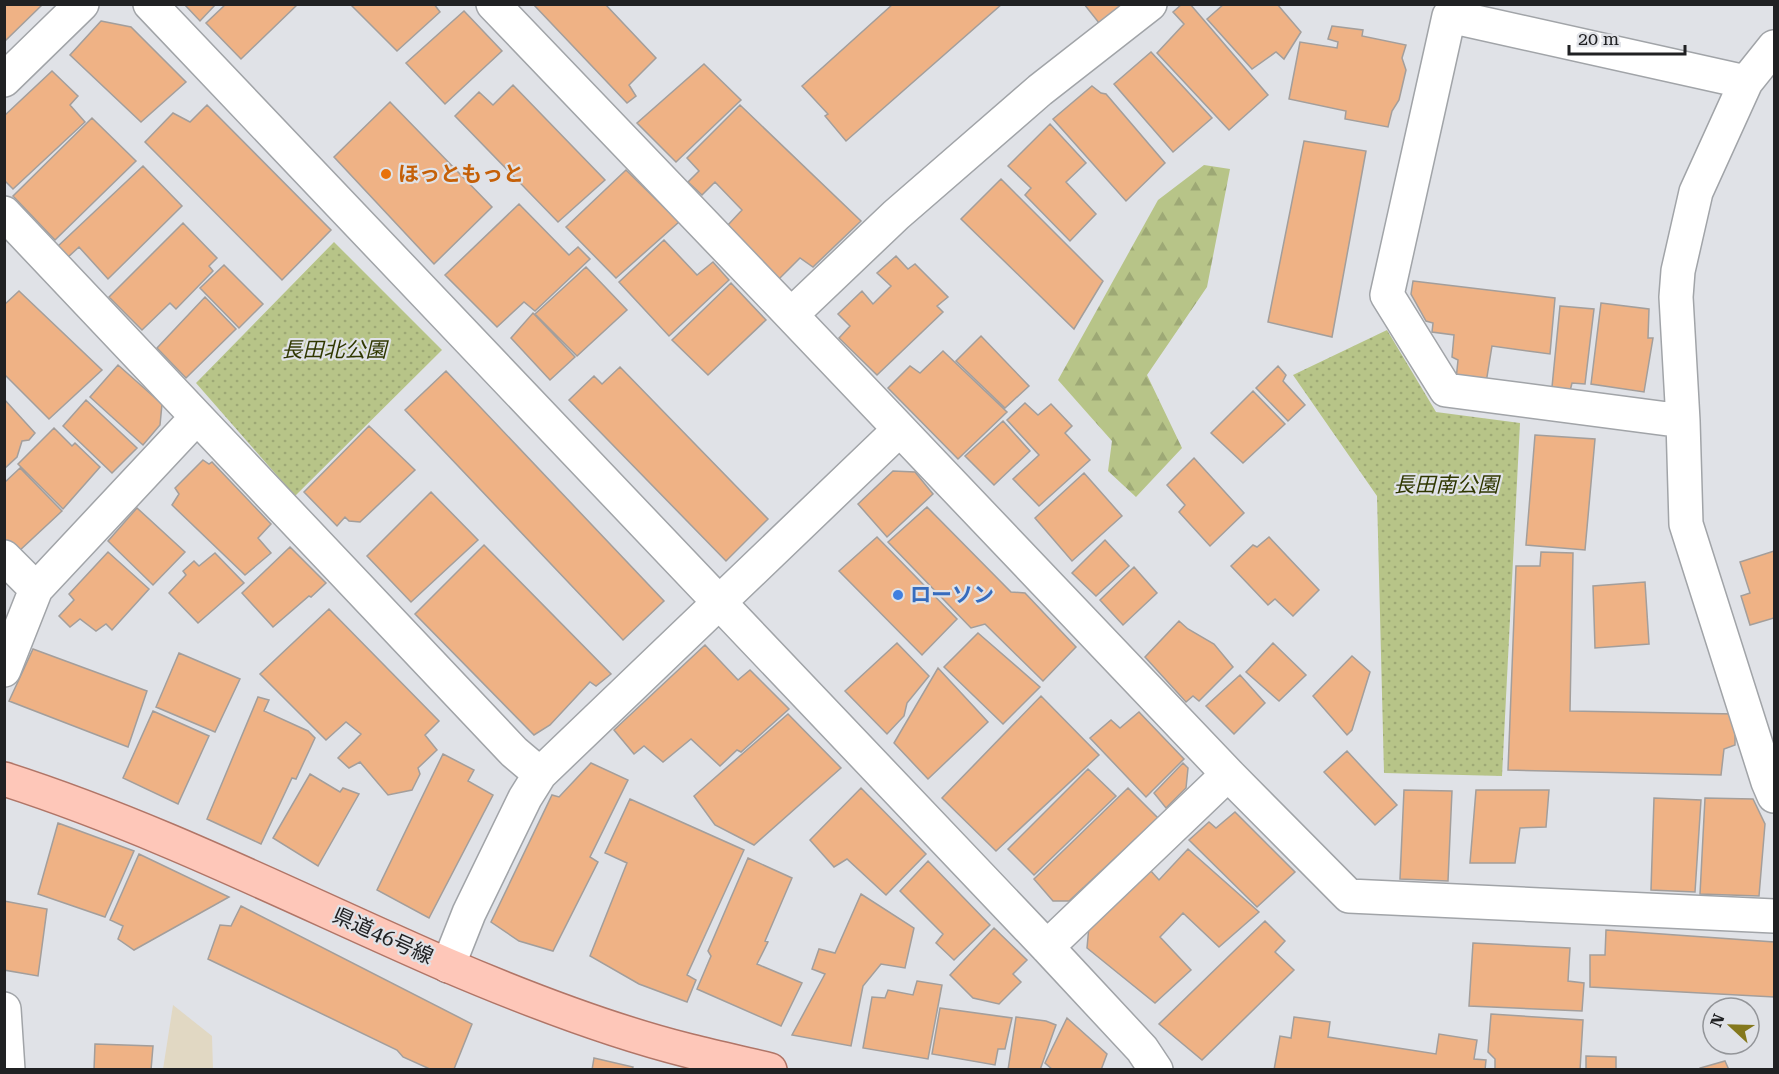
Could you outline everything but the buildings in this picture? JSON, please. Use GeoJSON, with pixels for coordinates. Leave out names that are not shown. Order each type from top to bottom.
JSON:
{"type":"FeatureCollection","features":[{"type":"Feature","properties":{"kind":"main road","name":"県道46号線"},"geometry":{"type":"LineString","coordinates":[[4,779],[83,806],[174,842],[448,966],[585,1019],[684,1049],[770,1070]]}},
{"type":"Feature","properties":{"kind":"street"},"geometry":{"type":"LineString","coordinates":[[4,80],[82,4]]}},
{"type":"Feature","properties":{"kind":"street"},"geometry":{"type":"LineString","coordinates":[[150,4],[1047,947],[1142,1049],[1156,1070]]}},
{"type":"Feature","properties":{"kind":"street"},"geometry":{"type":"LineString","coordinates":[[493,4],[1228,774],[1349,896],[1774,916]]}},
{"type":"Feature","properties":{"kind":"street"},"geometry":{"type":"LineString","coordinates":[[791,315],[896,215],[1040,90],[1150,4]]}},
{"type":"Feature","properties":{"kind":"street"},"geometry":{"type":"LineString","coordinates":[[1683,421],[1446,390],[1388,295],[1449,16],[1746,82]]}},
{"type":"Feature","properties":{"kind":"street"},"geometry":{"type":"LineString","coordinates":[[1774,47],[1746,82],[1696,192],[1678,272],[1676,297],[1686,524],[1774,796]]}},
{"type":"Feature","properties":{"kind":"street"},"geometry":{"type":"LineString","coordinates":[[4,213],[514,752],[540,774]]}},
{"type":"Feature","properties":{"kind":"street"},"geometry":{"type":"LineString","coordinates":[[4,670],[36,589],[197,417]]}},
{"type":"Feature","properties":{"kind":"street"},"geometry":{"type":"LineString","coordinates":[[448,966],[469,913],[525,798],[540,774],[899,430]]}},
{"type":"Feature","properties":{"kind":"street"},"geometry":{"type":"LineString","coordinates":[[4,557],[36,589]]}},
{"type":"Feature","properties":{"kind":"street"},"geometry":{"type":"LineString","coordinates":[[1047,947],[1228,774]]}},
{"type":"Feature","properties":{"kind":"street"},"geometry":{"type":"LineString","coordinates":[[4,1009],[8,1070]]}},
{"type":"Feature","properties":{"kind":"shaded area"},"geometry":{"type":"Polygon","coordinates":[[[173,1005],[212,1036],[213,1069],[163,1069],[173,1005]]]}},
{"type":"Feature","properties":{"kind":"green space"},"geometry":{"type":"Polygon","coordinates":[[[1204,165],[1230,169],[1207,287],[1147,375],[1182,448],[1136,497],[1108,471],[1112,441],[1058,380],[1158,200],[1204,165]]]}},
{"type":"Feature","properties":{"kind":"green space","name":"長田北公園"},"geometry":{"type":"Polygon","coordinates":[[[334,242],[442,350],[295,496],[196,383],[334,242]]]}},
{"type":"Feature","properties":{"kind":"green space","name":"長田南公園"},"geometry":{"type":"Polygon","coordinates":[[[1387,330],[1436,412],[1520,423],[1502,776],[1384,773],[1377,496],[1293,375],[1387,330]]]}},
{"type":"Feature","properties":{"kind":"place","name":"ほっともっと"},"geometry":{"type":"Point","coordinates":[386,174]}},
{"type":"Feature","properties":{"kind":"place","name":"ローソン"},"geometry":{"type":"Point","coordinates":[898,595]}}]}
